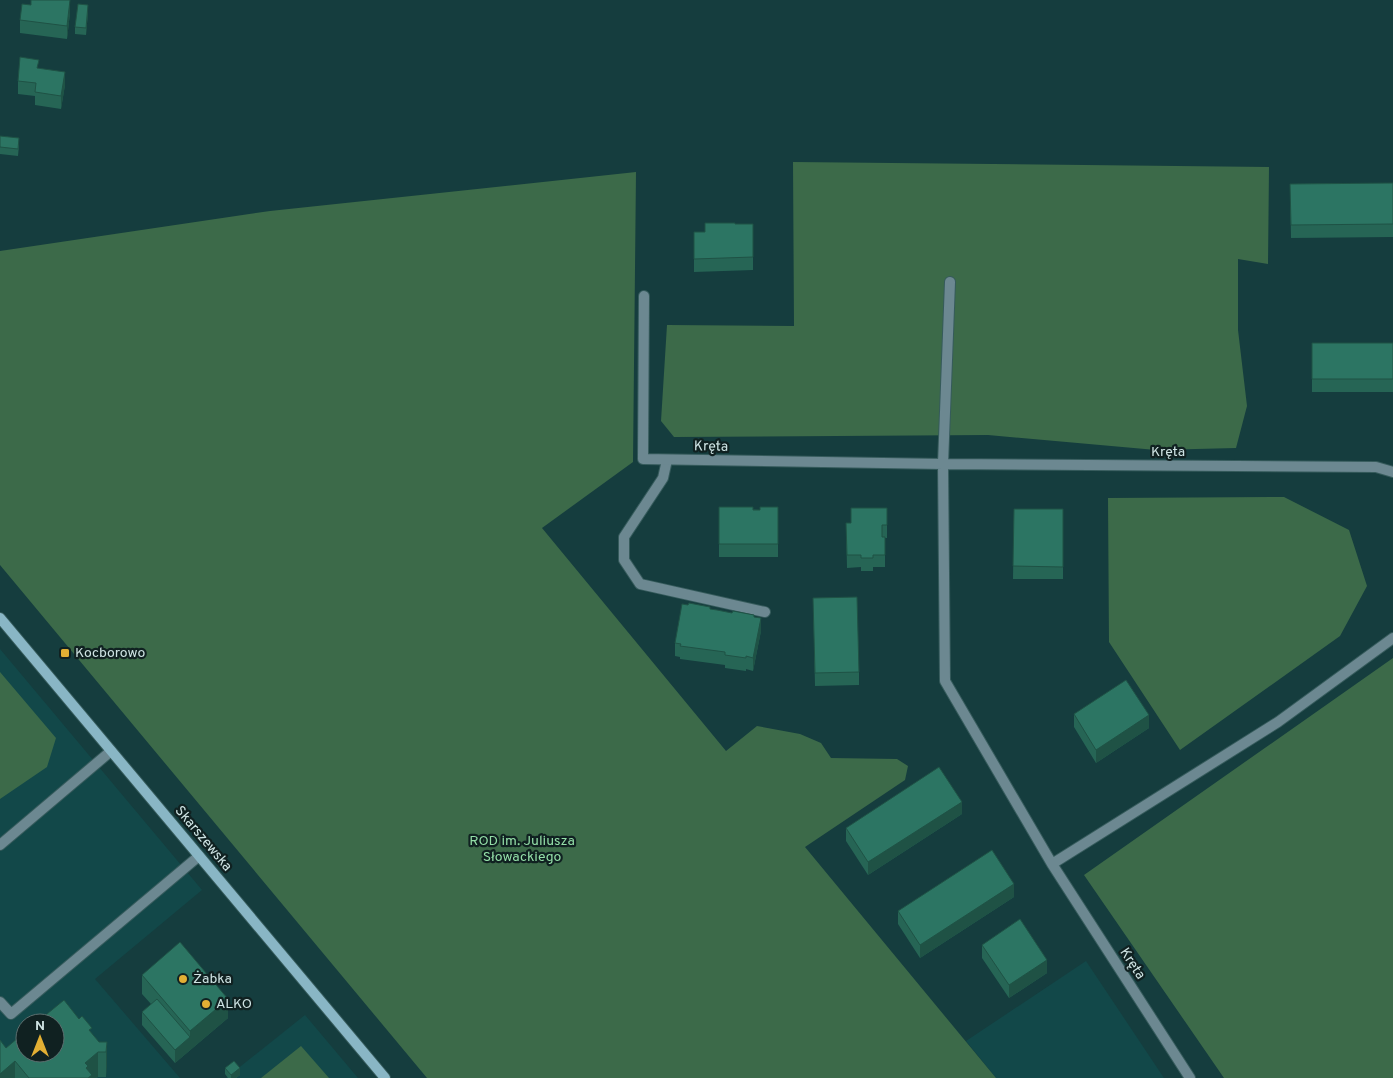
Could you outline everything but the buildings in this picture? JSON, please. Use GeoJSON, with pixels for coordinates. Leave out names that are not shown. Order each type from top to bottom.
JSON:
{"type":"FeatureCollection","features":[{"type":"Feature","properties":{"kind":"main road","name":"Skarszewska"},"geometry":{"type":"LineString","coordinates":[[0,618],[385,1078]]}},
{"type":"Feature","properties":{"kind":"street","name":"Kręta"},"geometry":{"type":"LineString","coordinates":[[950,282],[943,464],[945,681],[1052,864],[1190,1078]]}},
{"type":"Feature","properties":{"kind":"street","name":"Kręta"},"geometry":{"type":"LineString","coordinates":[[644,296],[643,460],[1376,467],[1393,472]]}},
{"type":"Feature","properties":{"kind":"street"},"geometry":{"type":"LineString","coordinates":[[667,460],[663,478],[624,537],[624,560],[640,584],[765,612]]}},
{"type":"Feature","properties":{"kind":"street"},"geometry":{"type":"LineString","coordinates":[[1052,864],[1278,722],[1393,638]]}},
{"type":"Feature","properties":{"kind":"street"},"geometry":{"type":"LineString","coordinates":[[0,845],[111,751]]}},
{"type":"Feature","properties":{"kind":"street"},"geometry":{"type":"LineString","coordinates":[[0,1002],[10,1014],[199,856]]}},
{"type":"Feature","properties":{"kind":"shaded area"},"geometry":{"type":"Polygon","coordinates":[[[0,649],[202,890],[95,979],[180,1078],[0,1078],[0,649]]]}},
{"type":"Feature","properties":{"kind":"shaded area"},"geometry":{"type":"Polygon","coordinates":[[[1086,961],[1164,1078],[996,1078],[966,1041],[1086,961]]]}},
{"type":"Feature","properties":{"kind":"shaded area"},"geometry":{"type":"Polygon","coordinates":[[[305,1015],[358,1078],[226,1078],[305,1015]]]}},
{"type":"Feature","properties":{"kind":"green space"},"geometry":{"type":"Polygon","coordinates":[[[793,162],[1269,167],[1268,264],[1238,259],[1238,330],[1247,406],[1236,448],[1156,450],[988,435],[674,437],[661,421],[667,325],[794,326],[793,162]]]}},
{"type":"Feature","properties":{"kind":"green space","name":"ROD im. Juliusza Słowackiego"},"geometry":{"type":"Polygon","coordinates":[[[636,172],[633,462],[542,528],[726,751],[757,726],[800,734],[821,743],[831,758],[897,759],[908,766],[905,780],[805,847],[996,1078],[427,1078],[0,565],[0,251],[270,211],[636,172]]]}},
{"type":"Feature","properties":{"kind":"green space"},"geometry":{"type":"Polygon","coordinates":[[[1284,497],[1349,530],[1367,586],[1340,636],[1180,750],[1109,642],[1108,498],[1284,497]]]}},
{"type":"Feature","properties":{"kind":"green space"},"geometry":{"type":"Polygon","coordinates":[[[1393,658],[1393,1078],[1224,1078],[1084,875],[1393,658]]]}},
{"type":"Feature","properties":{"kind":"green space"},"geometry":{"type":"Polygon","coordinates":[[[0,672],[56,738],[47,767],[0,799],[0,672]]]}},
{"type":"Feature","properties":{"kind":"green space"},"geometry":{"type":"Polygon","coordinates":[[[301,1046],[329,1078],[261,1078],[301,1046]]]}},
{"type":"Feature","properties":{"kind":"place","name":"Kocborowo"},"geometry":{"type":"Point","coordinates":[65,653]}},
{"type":"Feature","properties":{"kind":"place","name":"Żabka"},"geometry":{"type":"Point","coordinates":[183,979]}},
{"type":"Feature","properties":{"kind":"place","name":"ALKO"},"geometry":{"type":"Point","coordinates":[206,1004]}}]}
